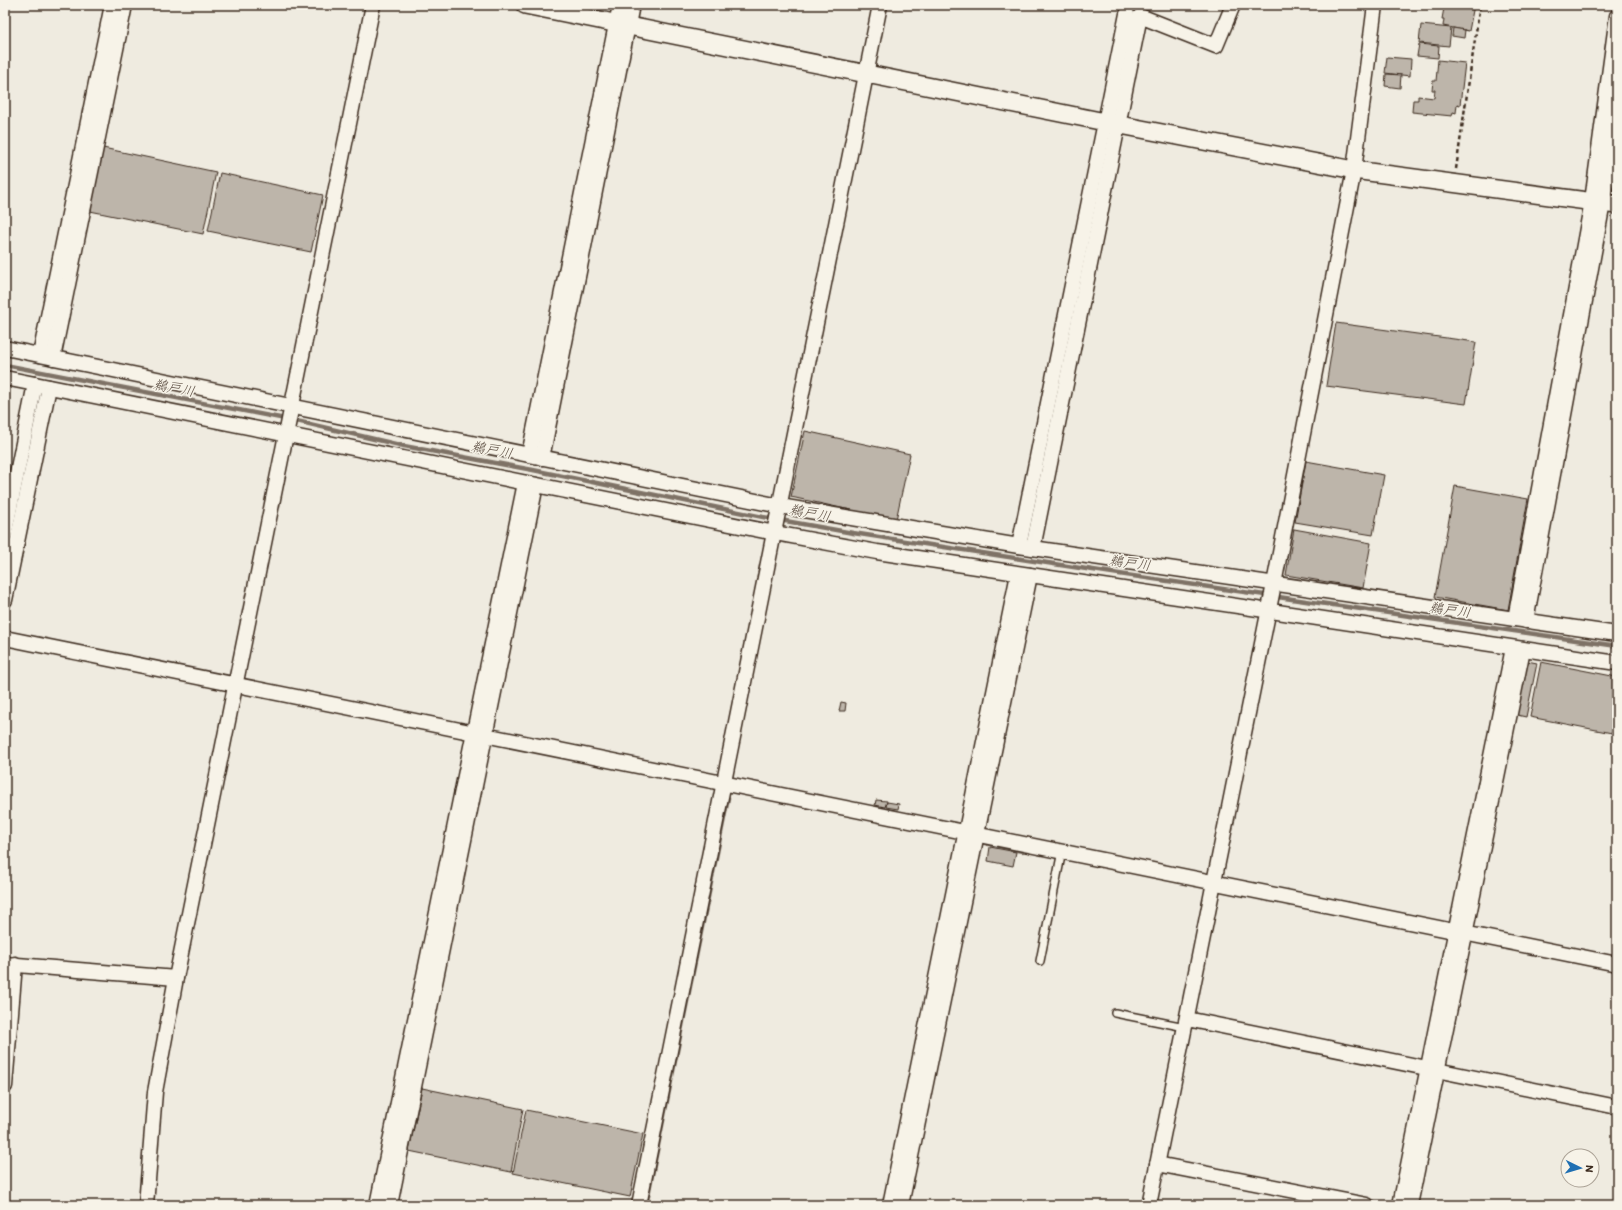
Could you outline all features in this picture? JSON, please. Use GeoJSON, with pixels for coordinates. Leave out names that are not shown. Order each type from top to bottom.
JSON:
{"type":"FeatureCollection","features":[{"type":"Feature","properties":{"kind":"street"},"geometry":{"type":"LineString","coordinates":[[47,357],[112,5]]}},
{"type":"Feature","properties":{"kind":"street"},"geometry":{"type":"LineString","coordinates":[[47,357],[125,5]]}},
{"type":"Feature","properties":{"kind":"street"},"geometry":{"type":"LineString","coordinates":[[146,1205],[155,1092],[176,978],[373,5]]}},
{"type":"Feature","properties":{"kind":"street"},"geometry":{"type":"LineString","coordinates":[[525,5],[1111,123],[1354,170],[1604,203]]}},
{"type":"Feature","properties":{"kind":"street"},"geometry":{"type":"LineString","coordinates":[[620,5],[622,25]]}},
{"type":"Feature","properties":{"kind":"street"},"geometry":{"type":"LineString","coordinates":[[535,457],[622,25],[632,5]]}},
{"type":"Feature","properties":{"kind":"street"},"geometry":{"type":"LineString","coordinates":[[639,1205],[880,5]]}},
{"type":"Feature","properties":{"kind":"street"},"geometry":{"type":"LineString","coordinates":[[1019,546],[1111,123],[1140,16],[1216,46],[1233,5]]}},
{"type":"Feature","properties":{"kind":"street"},"geometry":{"type":"LineString","coordinates":[[1149,1205],[1274,586],[1354,170],[1375,5]]}},
{"type":"Feature","properties":{"kind":"street"},"geometry":{"type":"LineString","coordinates":[[1033,548],[1111,123],[1127,14]]}},
{"type":"Feature","properties":{"kind":"street"},"geometry":{"type":"LineString","coordinates":[[1604,203],[1617,16]]}},
{"type":"Feature","properties":{"kind":"street"},"geometry":{"type":"LineString","coordinates":[[1521,620],[1604,203],[1617,102]]}},
{"type":"Feature","properties":{"kind":"street"},"geometry":{"type":"LineString","coordinates":[[5,348],[291,410],[535,457],[779,508],[1274,586],[1617,634]]}},
{"type":"Feature","properties":{"kind":"street"},"geometry":{"type":"LineString","coordinates":[[5,378],[286,432],[530,484],[877,552],[1269,608],[1617,663]]}},
{"type":"Feature","properties":{"kind":"street"},"geometry":{"type":"LineString","coordinates":[[5,532],[35,384]]}},
{"type":"Feature","properties":{"kind":"street"},"geometry":{"type":"LineString","coordinates":[[5,600],[49,387]]}},
{"type":"Feature","properties":{"kind":"street"},"geometry":{"type":"LineString","coordinates":[[390,1205],[480,734],[530,484]]}},
{"type":"Feature","properties":{"kind":"street"},"geometry":{"type":"LineString","coordinates":[[890,1205],[971,833],[1024,574]]}},
{"type":"Feature","properties":{"kind":"street"},"geometry":{"type":"LineString","coordinates":[[5,638],[1617,964]]}},
{"type":"Feature","properties":{"kind":"street"},"geometry":{"type":"LineString","coordinates":[[1410,1205],[1433,1068],[1518,648]]}},
{"type":"Feature","properties":{"kind":"street"},"geometry":{"type":"LineString","coordinates":[[377,1205],[480,734]]}},
{"type":"Feature","properties":{"kind":"street"},"geometry":{"type":"LineString","coordinates":[[901,1205],[971,833]]}},
{"type":"Feature","properties":{"kind":"street"},"geometry":{"type":"LineString","coordinates":[[5,1086],[10,964],[176,978]]}},
{"type":"Feature","properties":{"kind":"street"},"geometry":{"type":"LineString","coordinates":[[1186,1023],[1433,1068],[1617,1107]]}},
{"type":"Feature","properties":{"kind":"street"},"geometry":{"type":"LineString","coordinates":[[1400,1205],[1433,1068]]}},
{"type":"Feature","properties":{"kind":"street"},"geometry":{"type":"LineString","coordinates":[[1158,1164],[1368,1205]]}},
{"type":"Feature","properties":{"kind":"lane"},"geometry":{"type":"LineString","coordinates":[[1040,961],[1062,851]]}},
{"type":"Feature","properties":{"kind":"lane"},"geometry":{"type":"LineString","coordinates":[[1115,1013],[1186,1023]]}},
{"type":"Feature","properties":{"kind":"path"},"geometry":{"type":"LineString","coordinates":[[1454,183],[1480,5]]}},
{"type":"Feature","properties":{"kind":"building"},"geometry":{"type":"Polygon","coordinates":[[[1447,5],[1474,5],[1469,31],[1443,26],[1444,19],[1442,19],[1444,8],[1446,9],[1447,5]]]}},
{"type":"Feature","properties":{"kind":"building"},"geometry":{"type":"Polygon","coordinates":[[[1421,25],[1451,28],[1449,46],[1419,43],[1421,25]]]}},
{"type":"Feature","properties":{"kind":"building"},"geometry":{"type":"Polygon","coordinates":[[[1453,28],[1465,30],[1464,38],[1452,36],[1453,28]]]}},
{"type":"Feature","properties":{"kind":"building"},"geometry":{"type":"Polygon","coordinates":[[[1419,44],[1439,46],[1438,58],[1417,56],[1419,44]]]}},
{"type":"Feature","properties":{"kind":"building"},"geometry":{"type":"Polygon","coordinates":[[[1387,57],[1411,59],[1410,76],[1385,73],[1387,57]]]}},
{"type":"Feature","properties":{"kind":"building"},"geometry":{"type":"Polygon","coordinates":[[[1438,60],[1465,63],[1460,105],[1457,104],[1456,113],[1453,112],[1452,116],[1412,112],[1413,100],[1418,100],[1418,96],[1434,98],[1435,90],[1432,90],[1433,81],[1436,81],[1438,60]]]}},
{"type":"Feature","properties":{"kind":"building"},"geometry":{"type":"Polygon","coordinates":[[[1386,74],[1401,75],[1400,88],[1385,86],[1386,74]]]}},
{"type":"Feature","properties":{"kind":"building"},"geometry":{"type":"Polygon","coordinates":[[[103,148],[216,172],[203,234],[90,211],[103,148]]]}},
{"type":"Feature","properties":{"kind":"building"},"geometry":{"type":"Polygon","coordinates":[[[220,173],[323,195],[311,252],[208,231],[220,173]]]}},
{"type":"Feature","properties":{"kind":"building"},"geometry":{"type":"Polygon","coordinates":[[[1336,323],[1476,342],[1466,404],[1326,386],[1336,323]]]}},
{"type":"Feature","properties":{"kind":"building"},"geometry":{"type":"Polygon","coordinates":[[[805,431],[910,454],[896,520],[791,497],[805,431]]]}},
{"type":"Feature","properties":{"kind":"building"},"geometry":{"type":"Polygon","coordinates":[[[1306,461],[1384,475],[1373,535],[1295,522],[1306,461]]]}},
{"type":"Feature","properties":{"kind":"building"},"geometry":{"type":"Polygon","coordinates":[[[1455,486],[1528,499],[1508,610],[1435,597],[1455,486]]]}},
{"type":"Feature","properties":{"kind":"building"},"geometry":{"type":"Polygon","coordinates":[[[1294,529],[1371,543],[1363,588],[1286,575],[1294,529]]]}},
{"type":"Feature","properties":{"kind":"building"},"geometry":{"type":"Polygon","coordinates":[[[1527,661],[1537,663],[1526,717],[1517,715],[1527,661]]]}},
{"type":"Feature","properties":{"kind":"building"},"geometry":{"type":"Polygon","coordinates":[[[1541,662],[1617,677],[1617,734],[1530,717],[1541,662]]]}},
{"type":"Feature","properties":{"kind":"building"},"geometry":{"type":"Polygon","coordinates":[[[841,702],[846,703],[845,711],[839,711],[841,702]]]}},
{"type":"Feature","properties":{"kind":"building"},"geometry":{"type":"Polygon","coordinates":[[[876,800],[887,801],[885,807],[875,805],[876,800]]]}},
{"type":"Feature","properties":{"kind":"building"},"geometry":{"type":"Polygon","coordinates":[[[887,802],[899,804],[898,809],[886,807],[887,802]]]}},
{"type":"Feature","properties":{"kind":"building"},"geometry":{"type":"Polygon","coordinates":[[[990,847],[1016,852],[1013,866],[988,861],[990,847]]]}},
{"type":"Feature","properties":{"kind":"building"},"geometry":{"type":"Polygon","coordinates":[[[422,1088],[523,1109],[511,1172],[409,1151],[422,1088]]]}},
{"type":"Feature","properties":{"kind":"building"},"geometry":{"type":"Polygon","coordinates":[[[526,1110],[643,1134],[630,1197],[513,1173],[526,1110]]]}},
{"type":"Feature","properties":{"kind":"waterway"},"geometry":{"type":"LineString","coordinates":[[1132,16],[1134,7],[1145,11]]}},
{"type":"Feature","properties":{"kind":"waterway","name":"鵜戸川"},"geometry":{"type":"LineString","coordinates":[[5,365],[301,422],[404,446],[533,470],[763,517],[853,533],[1119,574],[1617,646]]}},
{"type":"Feature","properties":{"kind":"waterway"},"geometry":{"type":"LineString","coordinates":[[1027,539],[1030,527]]}},
{"type":"Feature","properties":{"kind":"waterway"},"geometry":{"type":"LineString","coordinates":[[646,1205],[728,798]]}},
{"type":"Feature","properties":{"kind":"waterway"},"geometry":{"type":"LineString","coordinates":[[985,843],[1022,851]]}}]}
